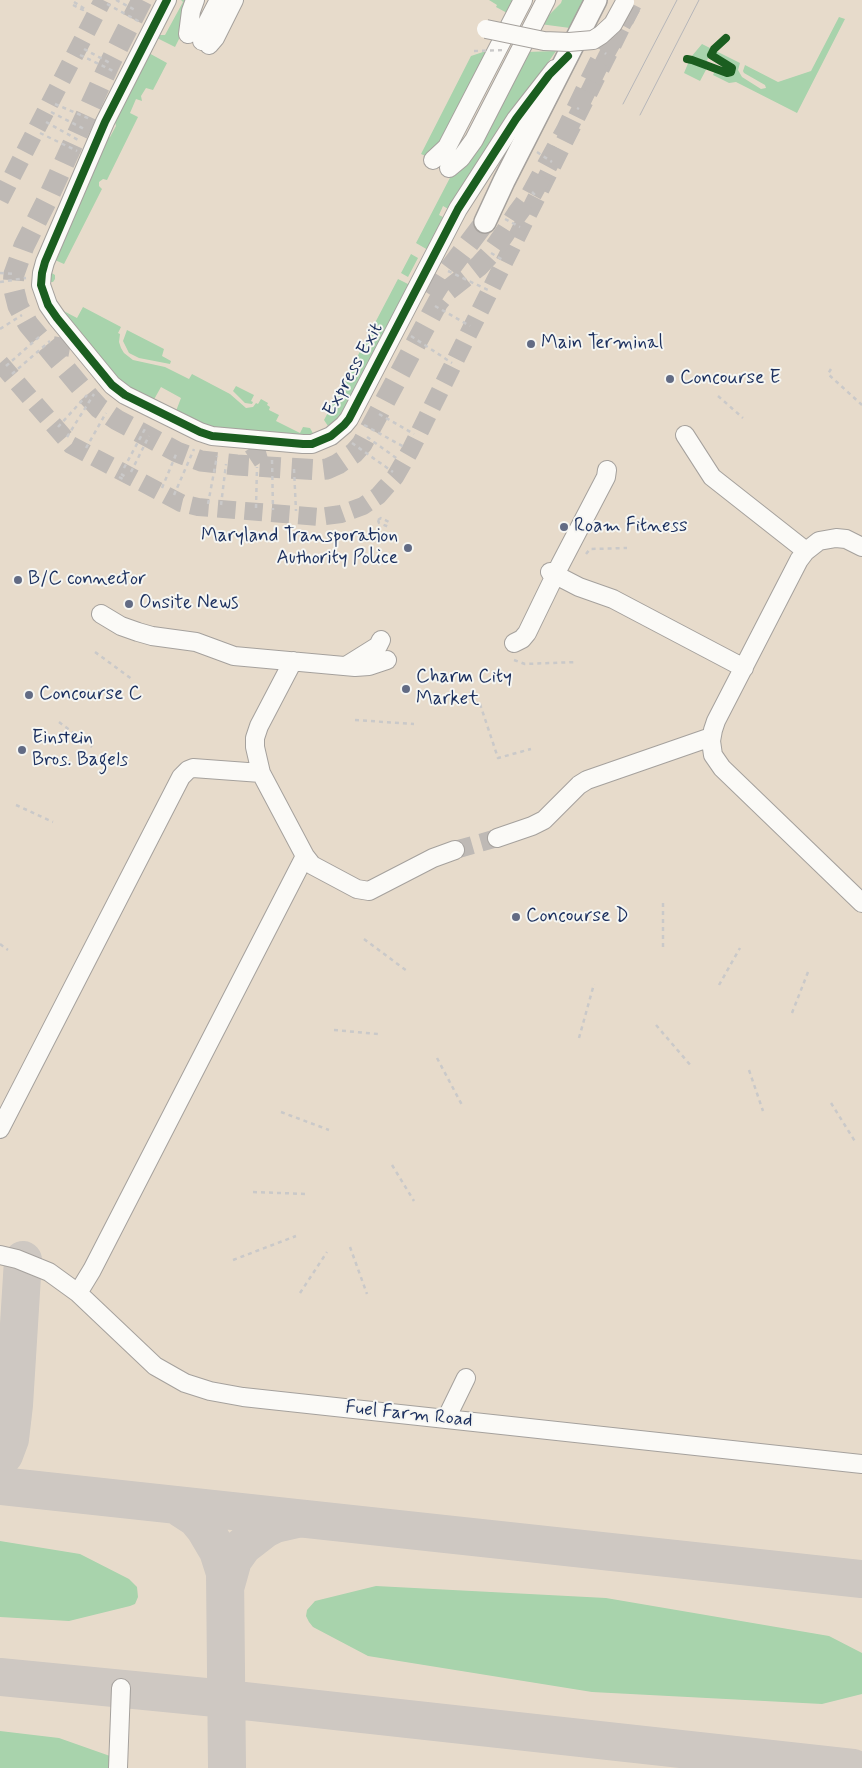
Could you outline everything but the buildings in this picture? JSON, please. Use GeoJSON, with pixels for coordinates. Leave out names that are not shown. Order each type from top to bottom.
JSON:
{"type":"FeatureCollection","features":[{"type":"Feature","properties":{"kind":"main road"},"geometry":{"type":"LineString","coordinates":[[485,222],[596,0]]}},
{"type":"Feature","properties":{"kind":"street","name":"Express Exit"},"geometry":{"type":"LineString","coordinates":[[112,385],[48,306],[41,284],[42,274],[50,250],[104,122],[167,0]]}},
{"type":"Feature","properties":{"kind":"street"},"geometry":{"type":"LineString","coordinates":[[195,0],[191,11],[198,39]]}},
{"type":"Feature","properties":{"kind":"street"},"geometry":{"type":"LineString","coordinates":[[198,39],[197,23],[209,0]]}},
{"type":"Feature","properties":{"kind":"street"},"geometry":{"type":"LineString","coordinates":[[198,39],[219,0]]}},
{"type":"Feature","properties":{"kind":"street"},"geometry":{"type":"LineString","coordinates":[[198,39],[215,38],[234,0]]}},
{"type":"Feature","properties":{"kind":"street"},"geometry":{"type":"LineString","coordinates":[[527,5],[458,148],[453,156],[442,164],[461,158],[474,140],[546,0]]}},
{"type":"Feature","properties":{"kind":"street"},"geometry":{"type":"LineString","coordinates":[[486,28],[544,41],[569,42],[593,40],[613,24],[626,0]]}},
{"type":"Feature","properties":{"kind":"street","name":"Express Exit"},"geometry":{"type":"LineString","coordinates":[[273,455],[307,450],[337,432],[349,419],[458,209],[516,119],[549,75],[568,56]]}},
{"type":"Feature","properties":{"kind":"street","name":"Express Exit"},"geometry":{"type":"LineString","coordinates":[[70,348],[76,350],[95,373],[125,395],[207,435],[303,444],[320,441]]}},
{"type":"Feature","properties":{"kind":"street"},"geometry":{"type":"LineString","coordinates":[[685,434],[712,477],[806,551]]}},
{"type":"Feature","properties":{"kind":"street"},"geometry":{"type":"LineString","coordinates":[[514,651],[525,637],[553,574],[606,477],[607,470]]}},
{"type":"Feature","properties":{"kind":"street"},"geometry":{"type":"LineString","coordinates":[[862,547],[846,539],[836,538],[820,541],[806,551],[799,560],[716,721],[711,737],[714,755],[722,768],[862,902]]}},
{"type":"Feature","properties":{"kind":"street"},"geometry":{"type":"LineString","coordinates":[[553,574],[579,587],[613,599],[744,668]]}},
{"type":"Feature","properties":{"kind":"street"},"geometry":{"type":"LineString","coordinates":[[101,614],[130,629],[149,636],[192,642],[234,656],[346,667],[361,667],[387,660]]}},
{"type":"Feature","properties":{"kind":"street"},"geometry":{"type":"LineString","coordinates":[[346,667],[378,646],[381,640]]}},
{"type":"Feature","properties":{"kind":"street"},"geometry":{"type":"LineString","coordinates":[[293,662],[256,734],[255,752],[261,772],[305,856],[312,865],[360,890],[369,891],[434,858],[455,850]]}},
{"type":"Feature","properties":{"kind":"street"},"geometry":{"type":"LineString","coordinates":[[497,838],[544,820],[579,785],[587,780],[711,737]]}},
{"type":"Feature","properties":{"kind":"street"},"geometry":{"type":"LineString","coordinates":[[0,1129],[181,777],[185,772],[193,768],[261,772]]}},
{"type":"Feature","properties":{"kind":"street"},"geometry":{"type":"LineString","coordinates":[[78,1293],[96,1262],[305,856]]}},
{"type":"Feature","properties":{"kind":"street","name":"Fuel Farm Road"},"geometry":{"type":"LineString","coordinates":[[0,1255],[17,1258],[49,1272],[78,1293],[155,1366],[176,1379],[200,1389],[234,1396],[862,1464]]}},
{"type":"Feature","properties":{"kind":"street"},"geometry":{"type":"LineString","coordinates":[[446,1419],[466,1378]]}},
{"type":"Feature","properties":{"kind":"street"},"geometry":{"type":"LineString","coordinates":[[118,1768],[121,1688]]}},
{"type":"Feature","properties":{"kind":"path"},"geometry":{"type":"LineString","coordinates":[[116,0],[137,11]]}},
{"type":"Feature","properties":{"kind":"path"},"geometry":{"type":"LineString","coordinates":[[107,4],[144,24]]}},
{"type":"Feature","properties":{"kind":"path"},"geometry":{"type":"LineString","coordinates":[[706,65],[714,49],[726,38]]}},
{"type":"Feature","properties":{"kind":"path"},"geometry":{"type":"LineString","coordinates":[[84,48],[110,62]]}},
{"type":"Feature","properties":{"kind":"path"},"geometry":{"type":"LineString","coordinates":[[80,55],[118,74]]}},
{"type":"Feature","properties":{"kind":"path"},"geometry":{"type":"LineString","coordinates":[[687,59],[727,73],[732,71],[730,67],[711,55]]}},
{"type":"Feature","properties":{"kind":"path"},"geometry":{"type":"LineString","coordinates":[[56,104],[94,121]]}},
{"type":"Feature","properties":{"kind":"path"},"geometry":{"type":"LineString","coordinates":[[51,112],[89,132]]}},
{"type":"Feature","properties":{"kind":"path"},"geometry":{"type":"LineString","coordinates":[[46,122],[84,143]]}},
{"type":"Feature","properties":{"kind":"path"},"geometry":{"type":"LineString","coordinates":[[40,133],[79,152]]}},
{"type":"Feature","properties":{"kind":"path"},"geometry":{"type":"LineString","coordinates":[[532,192],[536,195]]}},
{"type":"Feature","properties":{"kind":"path"},"geometry":{"type":"LineString","coordinates":[[491,253],[503,260]]}},
{"type":"Feature","properties":{"kind":"path"},"geometry":{"type":"LineString","coordinates":[[448,270],[488,290]]}},
{"type":"Feature","properties":{"kind":"path"},"geometry":{"type":"LineString","coordinates":[[0,273],[14,274]]}},
{"type":"Feature","properties":{"kind":"path"},"geometry":{"type":"LineString","coordinates":[[0,282],[26,278]]}},
{"type":"Feature","properties":{"kind":"path"},"geometry":{"type":"LineString","coordinates":[[435,306],[470,326]]}},
{"type":"Feature","properties":{"kind":"path"},"geometry":{"type":"LineString","coordinates":[[0,329],[22,315]]}},
{"type":"Feature","properties":{"kind":"path"},"geometry":{"type":"LineString","coordinates":[[411,336],[452,363]]}},
{"type":"Feature","properties":{"kind":"path"},"geometry":{"type":"LineString","coordinates":[[6,366],[39,337]]}},
{"type":"Feature","properties":{"kind":"path"},"geometry":{"type":"LineString","coordinates":[[12,374],[50,341]]}},
{"type":"Feature","properties":{"kind":"path"},"geometry":{"type":"LineString","coordinates":[[831,369],[828,374],[862,405]]}},
{"type":"Feature","properties":{"kind":"path"},"geometry":{"type":"LineString","coordinates":[[67,437],[94,394]]}},
{"type":"Feature","properties":{"kind":"path"},"geometry":{"type":"LineString","coordinates":[[58,427],[87,395]]}},
{"type":"Feature","properties":{"kind":"path"},"geometry":{"type":"LineString","coordinates":[[718,396],[743,418]]}},
{"type":"Feature","properties":{"kind":"path"},"geometry":{"type":"LineString","coordinates":[[86,448],[106,413]]}},
{"type":"Feature","properties":{"kind":"path"},"geometry":{"type":"LineString","coordinates":[[379,414],[414,434]]}},
{"type":"Feature","properties":{"kind":"path"},"geometry":{"type":"LineString","coordinates":[[364,425],[406,448]]}},
{"type":"Feature","properties":{"kind":"path"},"geometry":{"type":"LineString","coordinates":[[124,468],[146,427]]}},
{"type":"Feature","properties":{"kind":"path"},"geometry":{"type":"LineString","coordinates":[[131,472],[149,436]]}},
{"type":"Feature","properties":{"kind":"path"},"geometry":{"type":"LineString","coordinates":[[367,437],[399,460]]}},
{"type":"Feature","properties":{"kind":"path"},"geometry":{"type":"LineString","coordinates":[[352,443],[393,472]]}},
{"type":"Feature","properties":{"kind":"path"},"geometry":{"type":"LineString","coordinates":[[174,495],[194,449]]}},
{"type":"Feature","properties":{"kind":"path"},"geometry":{"type":"LineString","coordinates":[[162,488],[178,452]]}},
{"type":"Feature","properties":{"kind":"path"},"geometry":{"type":"LineString","coordinates":[[273,455],[273,510]]}},
{"type":"Feature","properties":{"kind":"path"},"geometry":{"type":"LineString","coordinates":[[208,504],[217,456]]}},
{"type":"Feature","properties":{"kind":"path"},"geometry":{"type":"LineString","coordinates":[[221,505],[226,464]]}},
{"type":"Feature","properties":{"kind":"path"},"geometry":{"type":"LineString","coordinates":[[256,508],[258,466]]}},
{"type":"Feature","properties":{"kind":"path"},"geometry":{"type":"LineString","coordinates":[[294,469],[296,511]]}},
{"type":"Feature","properties":{"kind":"path"},"geometry":{"type":"LineString","coordinates":[[120,476],[125,478]]}},
{"type":"Feature","properties":{"kind":"path"},"geometry":{"type":"LineString","coordinates":[[389,527],[379,523],[378,520],[380,518],[391,523]]}},
{"type":"Feature","properties":{"kind":"path"},"geometry":{"type":"LineString","coordinates":[[586,554],[590,549],[626,548]]}},
{"type":"Feature","properties":{"kind":"path"},"geometry":{"type":"LineString","coordinates":[[514,651],[525,664],[577,662]]}},
{"type":"Feature","properties":{"kind":"path"},"geometry":{"type":"LineString","coordinates":[[95,652],[133,680]]}},
{"type":"Feature","properties":{"kind":"path"},"geometry":{"type":"LineString","coordinates":[[480,704],[498,758],[530,749]]}},
{"type":"Feature","properties":{"kind":"path"},"geometry":{"type":"LineString","coordinates":[[355,720],[414,724]]}},
{"type":"Feature","properties":{"kind":"path"},"geometry":{"type":"LineString","coordinates":[[59,722],[92,747]]}},
{"type":"Feature","properties":{"kind":"path"},"geometry":{"type":"LineString","coordinates":[[16,805],[53,822]]}},
{"type":"Feature","properties":{"kind":"path"},"geometry":{"type":"LineString","coordinates":[[663,903],[663,947]]}},
{"type":"Feature","properties":{"kind":"path"},"geometry":{"type":"LineString","coordinates":[[364,938],[406,971]]}},
{"type":"Feature","properties":{"kind":"path"},"geometry":{"type":"LineString","coordinates":[[0,944],[8,950]]}},
{"type":"Feature","properties":{"kind":"path"},"geometry":{"type":"LineString","coordinates":[[719,985],[740,948]]}},
{"type":"Feature","properties":{"kind":"path"},"geometry":{"type":"LineString","coordinates":[[792,1013],[808,972]]}},
{"type":"Feature","properties":{"kind":"path"},"geometry":{"type":"LineString","coordinates":[[579,1038],[594,984]]}},
{"type":"Feature","properties":{"kind":"path"},"geometry":{"type":"LineString","coordinates":[[656,1025],[692,1067]]}},
{"type":"Feature","properties":{"kind":"path"},"geometry":{"type":"LineString","coordinates":[[334,1030],[378,1034]]}},
{"type":"Feature","properties":{"kind":"path"},"geometry":{"type":"LineString","coordinates":[[437,1058],[462,1105]]}},
{"type":"Feature","properties":{"kind":"path"},"geometry":{"type":"LineString","coordinates":[[749,1070],[763,1111]]}},
{"type":"Feature","properties":{"kind":"path"},"geometry":{"type":"LineString","coordinates":[[831,1103],[856,1143]]}},
{"type":"Feature","properties":{"kind":"path"},"geometry":{"type":"LineString","coordinates":[[281,1112],[329,1130]]}},
{"type":"Feature","properties":{"kind":"path"},"geometry":{"type":"LineString","coordinates":[[392,1165],[414,1200]]}},
{"type":"Feature","properties":{"kind":"path"},"geometry":{"type":"LineString","coordinates":[[252,1192],[306,1194]]}},
{"type":"Feature","properties":{"kind":"path"},"geometry":{"type":"LineString","coordinates":[[233,1260],[296,1236]]}},
{"type":"Feature","properties":{"kind":"path"},"geometry":{"type":"LineString","coordinates":[[350,1247],[366,1294]]}},
{"type":"Feature","properties":{"kind":"path"},"geometry":{"type":"LineString","coordinates":[[300,1293],[328,1252]]}},
{"type":"Feature","properties":{"kind":"green space"},"geometry":{"type":"Polygon","coordinates":[[[181,0],[189,0],[183,31],[175,47],[155,37],[156,35],[165,35],[183,2],[181,0]]]}},
{"type":"Feature","properties":{"kind":"green space"},"geometry":{"type":"Polygon","coordinates":[[[489,0],[516,0],[509,14],[496,7],[497,5],[489,0]]]}},
{"type":"Feature","properties":{"kind":"green space"},"geometry":{"type":"Polygon","coordinates":[[[562,0],[584,0],[570,28],[540,24],[561,3],[562,0]]]}},
{"type":"Feature","properties":{"kind":"green space"},"geometry":{"type":"Polygon","coordinates":[[[839,17],[845,19],[797,113],[736,82],[729,83],[713,75],[715,71],[730,76],[734,69],[715,54],[716,51],[740,63],[738,70],[742,77],[761,89],[766,88],[765,85],[744,73],[745,65],[778,82],[811,71],[839,17]]]}},
{"type":"Feature","properties":{"kind":"green space"},"geometry":{"type":"Polygon","coordinates":[[[702,44],[712,49],[706,63],[691,57],[702,44]]]}},
{"type":"Feature","properties":{"kind":"green space"},"geometry":{"type":"Polygon","coordinates":[[[556,51],[464,182],[450,210],[443,206],[439,215],[445,218],[428,250],[416,243],[453,172],[526,52],[556,51]]]}},
{"type":"Feature","properties":{"kind":"green space"},"geometry":{"type":"Polygon","coordinates":[[[147,52],[167,63],[153,90],[146,88],[141,96],[142,101],[136,99],[130,113],[138,117],[107,180],[103,179],[99,182],[99,186],[102,189],[64,264],[55,260],[50,272],[55,275],[55,279],[53,282],[48,282],[48,275],[105,139],[110,137],[116,126],[114,118],[147,52]]]}},
{"type":"Feature","properties":{"kind":"green space"},"geometry":{"type":"Polygon","coordinates":[[[483,52],[491,52],[443,145],[428,157],[421,154],[471,56],[483,52]]]}},
{"type":"Feature","properties":{"kind":"green space"},"geometry":{"type":"Polygon","coordinates":[[[689,61],[707,68],[700,81],[684,73],[689,61]]]}},
{"type":"Feature","properties":{"kind":"green space"},"geometry":{"type":"Polygon","coordinates":[[[411,254],[418,258],[408,277],[401,273],[411,254]]]}},
{"type":"Feature","properties":{"kind":"green space"},"geometry":{"type":"Polygon","coordinates":[[[398,279],[408,284],[410,289],[343,415],[330,429],[324,420],[398,279]]]}},
{"type":"Feature","properties":{"kind":"green space"},"geometry":{"type":"Polygon","coordinates":[[[56,307],[77,318],[83,307],[121,327],[118,333],[120,334],[119,342],[121,348],[133,360],[165,367],[189,379],[192,374],[230,394],[246,408],[253,407],[256,403],[258,404],[261,399],[268,403],[269,410],[279,415],[276,421],[300,433],[303,427],[310,428],[315,437],[219,432],[176,411],[181,398],[161,387],[152,403],[124,388],[56,307]]]}},
{"type":"Feature","properties":{"kind":"green space"},"geometry":{"type":"Polygon","coordinates":[[[127,330],[164,349],[162,356],[171,361],[170,364],[139,358],[129,353],[123,341],[127,330]]]}},
{"type":"Feature","properties":{"kind":"green space"},"geometry":{"type":"Polygon","coordinates":[[[236,386],[254,395],[251,401],[253,402],[252,404],[245,403],[233,391],[236,386]]]}},
{"type":"Feature","properties":{"kind":"green space"},"geometry":{"type":"Polygon","coordinates":[[[0,1541],[80,1554],[129,1579],[137,1587],[138,1597],[135,1604],[69,1621],[0,1617],[0,1541]]]}},
{"type":"Feature","properties":{"kind":"green space"},"geometry":{"type":"Polygon","coordinates":[[[376,1586],[606,1598],[829,1636],[862,1653],[862,1694],[822,1704],[592,1692],[368,1656],[313,1627],[306,1616],[307,1610],[315,1601],[376,1586]]]}},
{"type":"Feature","properties":{"kind":"green space"},"geometry":{"type":"Polygon","coordinates":[[[0,1731],[59,1738],[110,1756],[110,1768],[0,1768],[0,1731]]]}},
{"type":"Feature","properties":{"kind":"taxiway"},"geometry":{"type":"LineString","coordinates":[[0,1459],[4,1455],[10,1439],[14,1405],[23,1260]]}},
{"type":"Feature","properties":{"kind":"taxiway"},"geometry":{"type":"LineString","coordinates":[[0,1486],[862,1579]]}},
{"type":"Feature","properties":{"kind":"taxiway"},"geometry":{"type":"LineString","coordinates":[[176,1505],[196,1518],[205,1529],[218,1551],[225,1573],[227,1768]]}},
{"type":"Feature","properties":{"kind":"taxiway"},"geometry":{"type":"LineString","coordinates":[[226,1585],[233,1560],[243,1546],[265,1529],[275,1524],[297,1519]]}},
{"type":"Feature","properties":{"kind":"taxiway"},"geometry":{"type":"LineString","coordinates":[[0,1677],[226,1699],[853,1768]]}},
{"type":"Feature","properties":{"kind":"tunnel"},"geometry":{"type":"LineString","coordinates":[[0,200],[103,0]]}},
{"type":"Feature","properties":{"kind":"tunnel"},"geometry":{"type":"LineString","coordinates":[[142,0],[110,63],[24,246],[14,274],[13,286],[18,306],[28,324],[90,398],[99,408],[117,420],[177,452],[201,461],[319,470],[338,464],[354,453],[362,444],[438,302],[447,291],[479,266],[491,253],[531,195],[634,0]]}},
{"type":"Feature","properties":{"kind":"tunnel"},"geometry":{"type":"LineString","coordinates":[[0,363],[71,445],[181,503],[198,507],[319,517],[341,514],[363,506],[378,496],[395,477],[410,451],[635,0]]}},
{"type":"Feature","properties":{"kind":"tunnel"},"geometry":{"type":"LineString","coordinates":[[432,296],[448,271],[485,222]]}},
{"type":"Feature","properties":{"kind":"tunnel"},"geometry":{"type":"LineString","coordinates":[[53,345],[70,348]]}},
{"type":"Feature","properties":{"kind":"tunnel"},"geometry":{"type":"LineString","coordinates":[[250,459],[259,453],[273,449]]}},
{"type":"Feature","properties":{"kind":"tunnel"},"geometry":{"type":"LineString","coordinates":[[455,850],[497,838]]}},
{"type":"Feature","properties":{"kind":"tram line"},"geometry":{"type":"LineString","coordinates":[[623,104],[677,0]]}},
{"type":"Feature","properties":{"kind":"tram line"},"geometry":{"type":"LineString","coordinates":[[640,115],[699,0]]}},
{"type":"Feature","properties":{"kind":"cycle path"},"geometry":{"type":"LineString","coordinates":[[167,0],[105,122],[45,262],[41,285],[48,305],[57,318],[112,385],[125,395],[212,436],[312,444],[331,436],[344,425],[349,419],[458,209],[516,119],[549,75],[568,56]]}},
{"type":"Feature","properties":{"kind":"cycle path"},"geometry":{"type":"LineString","coordinates":[[687,59],[727,73],[731,72],[732,68],[711,55],[714,49],[726,38]]}},
{"type":"Feature","properties":{"kind":"place","name":"Main Terminal"},"geometry":{"type":"Point","coordinates":[531,344]}},
{"type":"Feature","properties":{"kind":"place","name":"Concourse E"},"geometry":{"type":"Point","coordinates":[670,379]}},
{"type":"Feature","properties":{"kind":"place","name":"Roam Fitness"},"geometry":{"type":"Point","coordinates":[564,527]}},
{"type":"Feature","properties":{"kind":"place","name":"Maryland Transporation Authority Police"},"geometry":{"type":"Point","coordinates":[408,548]}},
{"type":"Feature","properties":{"kind":"place","name":"B/C connector"},"geometry":{"type":"Point","coordinates":[18,580]}},
{"type":"Feature","properties":{"kind":"place","name":"Onsite News"},"geometry":{"type":"Point","coordinates":[129,604]}},
{"type":"Feature","properties":{"kind":"place","name":"Charm City Market"},"geometry":{"type":"Point","coordinates":[406,689]}},
{"type":"Feature","properties":{"kind":"place","name":"Concourse C"},"geometry":{"type":"Point","coordinates":[29,695]}},
{"type":"Feature","properties":{"kind":"place","name":"Einstein Bros. Bagels"},"geometry":{"type":"Point","coordinates":[22,750]}},
{"type":"Feature","properties":{"kind":"place","name":"Concourse D"},"geometry":{"type":"Point","coordinates":[516,917]}}]}
